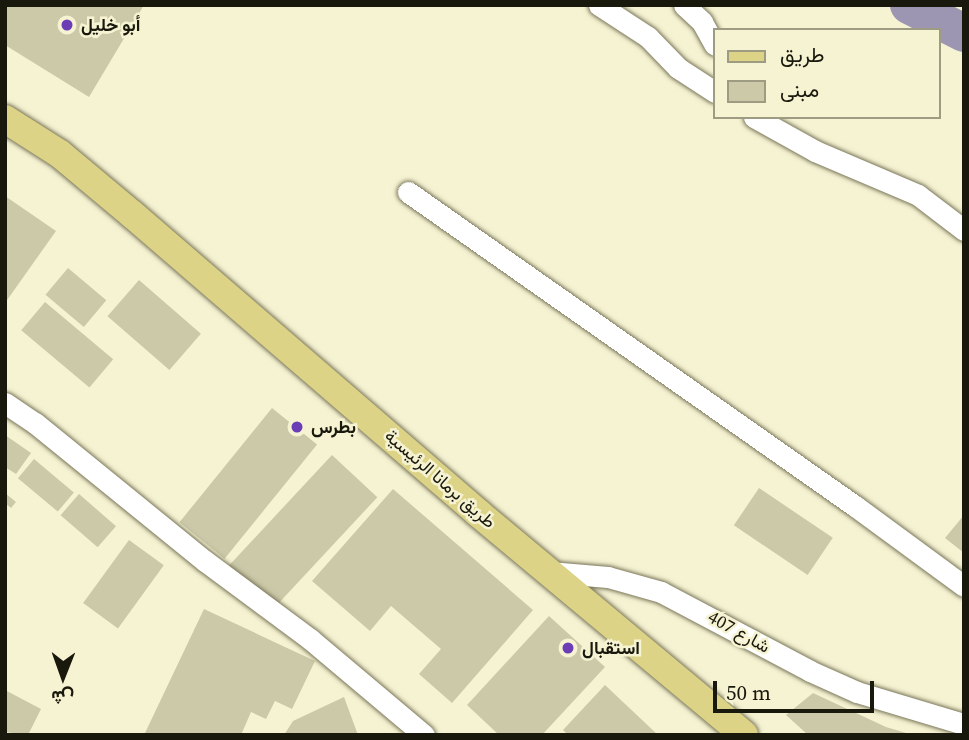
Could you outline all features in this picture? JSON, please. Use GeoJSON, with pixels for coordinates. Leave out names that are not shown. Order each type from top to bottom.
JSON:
{"type":"FeatureCollection","features":[{"type":"Feature","properties":{"kind":"main road","name":"طريق برمانا الرئيسية"},"geometry":{"type":"LineString","coordinates":[[5,120],[60,154],[112,197],[549,572],[744,735]]}},
{"type":"Feature","properties":{"kind":"street"},"geometry":{"type":"LineString","coordinates":[[599,5],[648,37],[678,68],[713,87]]}},
{"type":"Feature","properties":{"kind":"street"},"geometry":{"type":"LineString","coordinates":[[684,5],[702,22],[713,41]]}},
{"type":"Feature","properties":{"kind":"street"},"geometry":{"type":"LineString","coordinates":[[758,119],[815,151],[918,195],[964,230]]}},
{"type":"Feature","properties":{"kind":"street"},"geometry":{"type":"LineString","coordinates":[[408,192],[855,506],[964,586]]}},
{"type":"Feature","properties":{"kind":"street"},"geometry":{"type":"LineString","coordinates":[[5,403],[35,423],[205,561],[310,639],[424,735]]}},
{"type":"Feature","properties":{"kind":"street","name":"شارع 407"},"geometry":{"type":"LineString","coordinates":[[549,572],[608,577],[661,592],[810,671],[857,692],[900,708],[964,724]]}},
{"type":"Feature","properties":{"kind":"building"},"geometry":{"type":"Polygon","coordinates":[[[5,5],[144,5],[89,97],[5,45],[5,5]]]}},
{"type":"Feature","properties":{"kind":"building"},"geometry":{"type":"Polygon","coordinates":[[[5,196],[56,231],[5,303],[5,196]]]}},
{"type":"Feature","properties":{"kind":"building"},"geometry":{"type":"Polygon","coordinates":[[[68,268],[106,300],[84,327],[46,295],[68,268]]]}},
{"type":"Feature","properties":{"kind":"building"},"geometry":{"type":"Polygon","coordinates":[[[139,280],[201,334],[169,370],[108,316],[139,280]]]}},
{"type":"Feature","properties":{"kind":"building"},"geometry":{"type":"Polygon","coordinates":[[[45,302],[113,359],[89,388],[21,330],[45,302]]]}},
{"type":"Feature","properties":{"kind":"building"},"geometry":{"type":"Polygon","coordinates":[[[272,408],[317,445],[225,559],[179,522],[272,408]]]}},
{"type":"Feature","properties":{"kind":"building"},"geometry":{"type":"Polygon","coordinates":[[[5,435],[31,453],[16,474],[5,467],[5,435]]]}},
{"type":"Feature","properties":{"kind":"building"},"geometry":{"type":"Polygon","coordinates":[[[332,455],[377,497],[274,608],[228,566],[332,455]]]}},
{"type":"Feature","properties":{"kind":"building"},"geometry":{"type":"Polygon","coordinates":[[[34,459],[74,492],[58,512],[18,478],[34,459]]]}},
{"type":"Feature","properties":{"kind":"building"},"geometry":{"type":"Polygon","coordinates":[[[759,488],[833,538],[808,575],[734,525],[759,488]]]}},
{"type":"Feature","properties":{"kind":"building"},"geometry":{"type":"Polygon","coordinates":[[[393,489],[533,610],[452,703],[419,674],[441,649],[391,606],[370,631],[312,581],[393,489]]]}},
{"type":"Feature","properties":{"kind":"building"},"geometry":{"type":"Polygon","coordinates":[[[5,493],[16,502],[11,508],[5,503],[5,493]]]}},
{"type":"Feature","properties":{"kind":"building"},"geometry":{"type":"Polygon","coordinates":[[[79,494],[116,526],[98,547],[61,515],[79,494]]]}},
{"type":"Feature","properties":{"kind":"building"},"geometry":{"type":"Polygon","coordinates":[[[964,515],[964,553],[945,538],[964,515]]]}},
{"type":"Feature","properties":{"kind":"building"},"geometry":{"type":"Polygon","coordinates":[[[129,540],[164,565],[118,628],[83,603],[129,540]]]}},
{"type":"Feature","properties":{"kind":"building"},"geometry":{"type":"Polygon","coordinates":[[[204,609],[315,661],[292,709],[275,701],[266,719],[251,712],[241,735],[149,735],[145,733],[204,609]]]}},
{"type":"Feature","properties":{"kind":"building"},"geometry":{"type":"Polygon","coordinates":[[[549,616],[605,667],[542,735],[499,735],[467,705],[549,616]]]}},
{"type":"Feature","properties":{"kind":"building"},"geometry":{"type":"Polygon","coordinates":[[[605,685],[658,735],[568,735],[563,730],[605,685]]]}},
{"type":"Feature","properties":{"kind":"building"},"geometry":{"type":"Polygon","coordinates":[[[5,690],[41,709],[28,735],[5,732],[5,690]]]}},
{"type":"Feature","properties":{"kind":"building"},"geometry":{"type":"Polygon","coordinates":[[[813,693],[886,727],[913,735],[808,735],[786,715],[813,693]]]}},
{"type":"Feature","properties":{"kind":"building"},"geometry":{"type":"Polygon","coordinates":[[[344,697],[358,735],[284,735],[293,721],[344,697]]]}},
{"type":"Feature","properties":{"kind":"waterway"},"geometry":{"type":"LineString","coordinates":[[909,5],[964,33]]}},
{"type":"Feature","properties":{"kind":"place","name":"أبو خليل"},"geometry":{"type":"Point","coordinates":[67,25]}},
{"type":"Feature","properties":{"kind":"place","name":"بطرس"},"geometry":{"type":"Point","coordinates":[297,427]}},
{"type":"Feature","properties":{"kind":"place","name":"استقبال"},"geometry":{"type":"Point","coordinates":[568,648]}}]}
